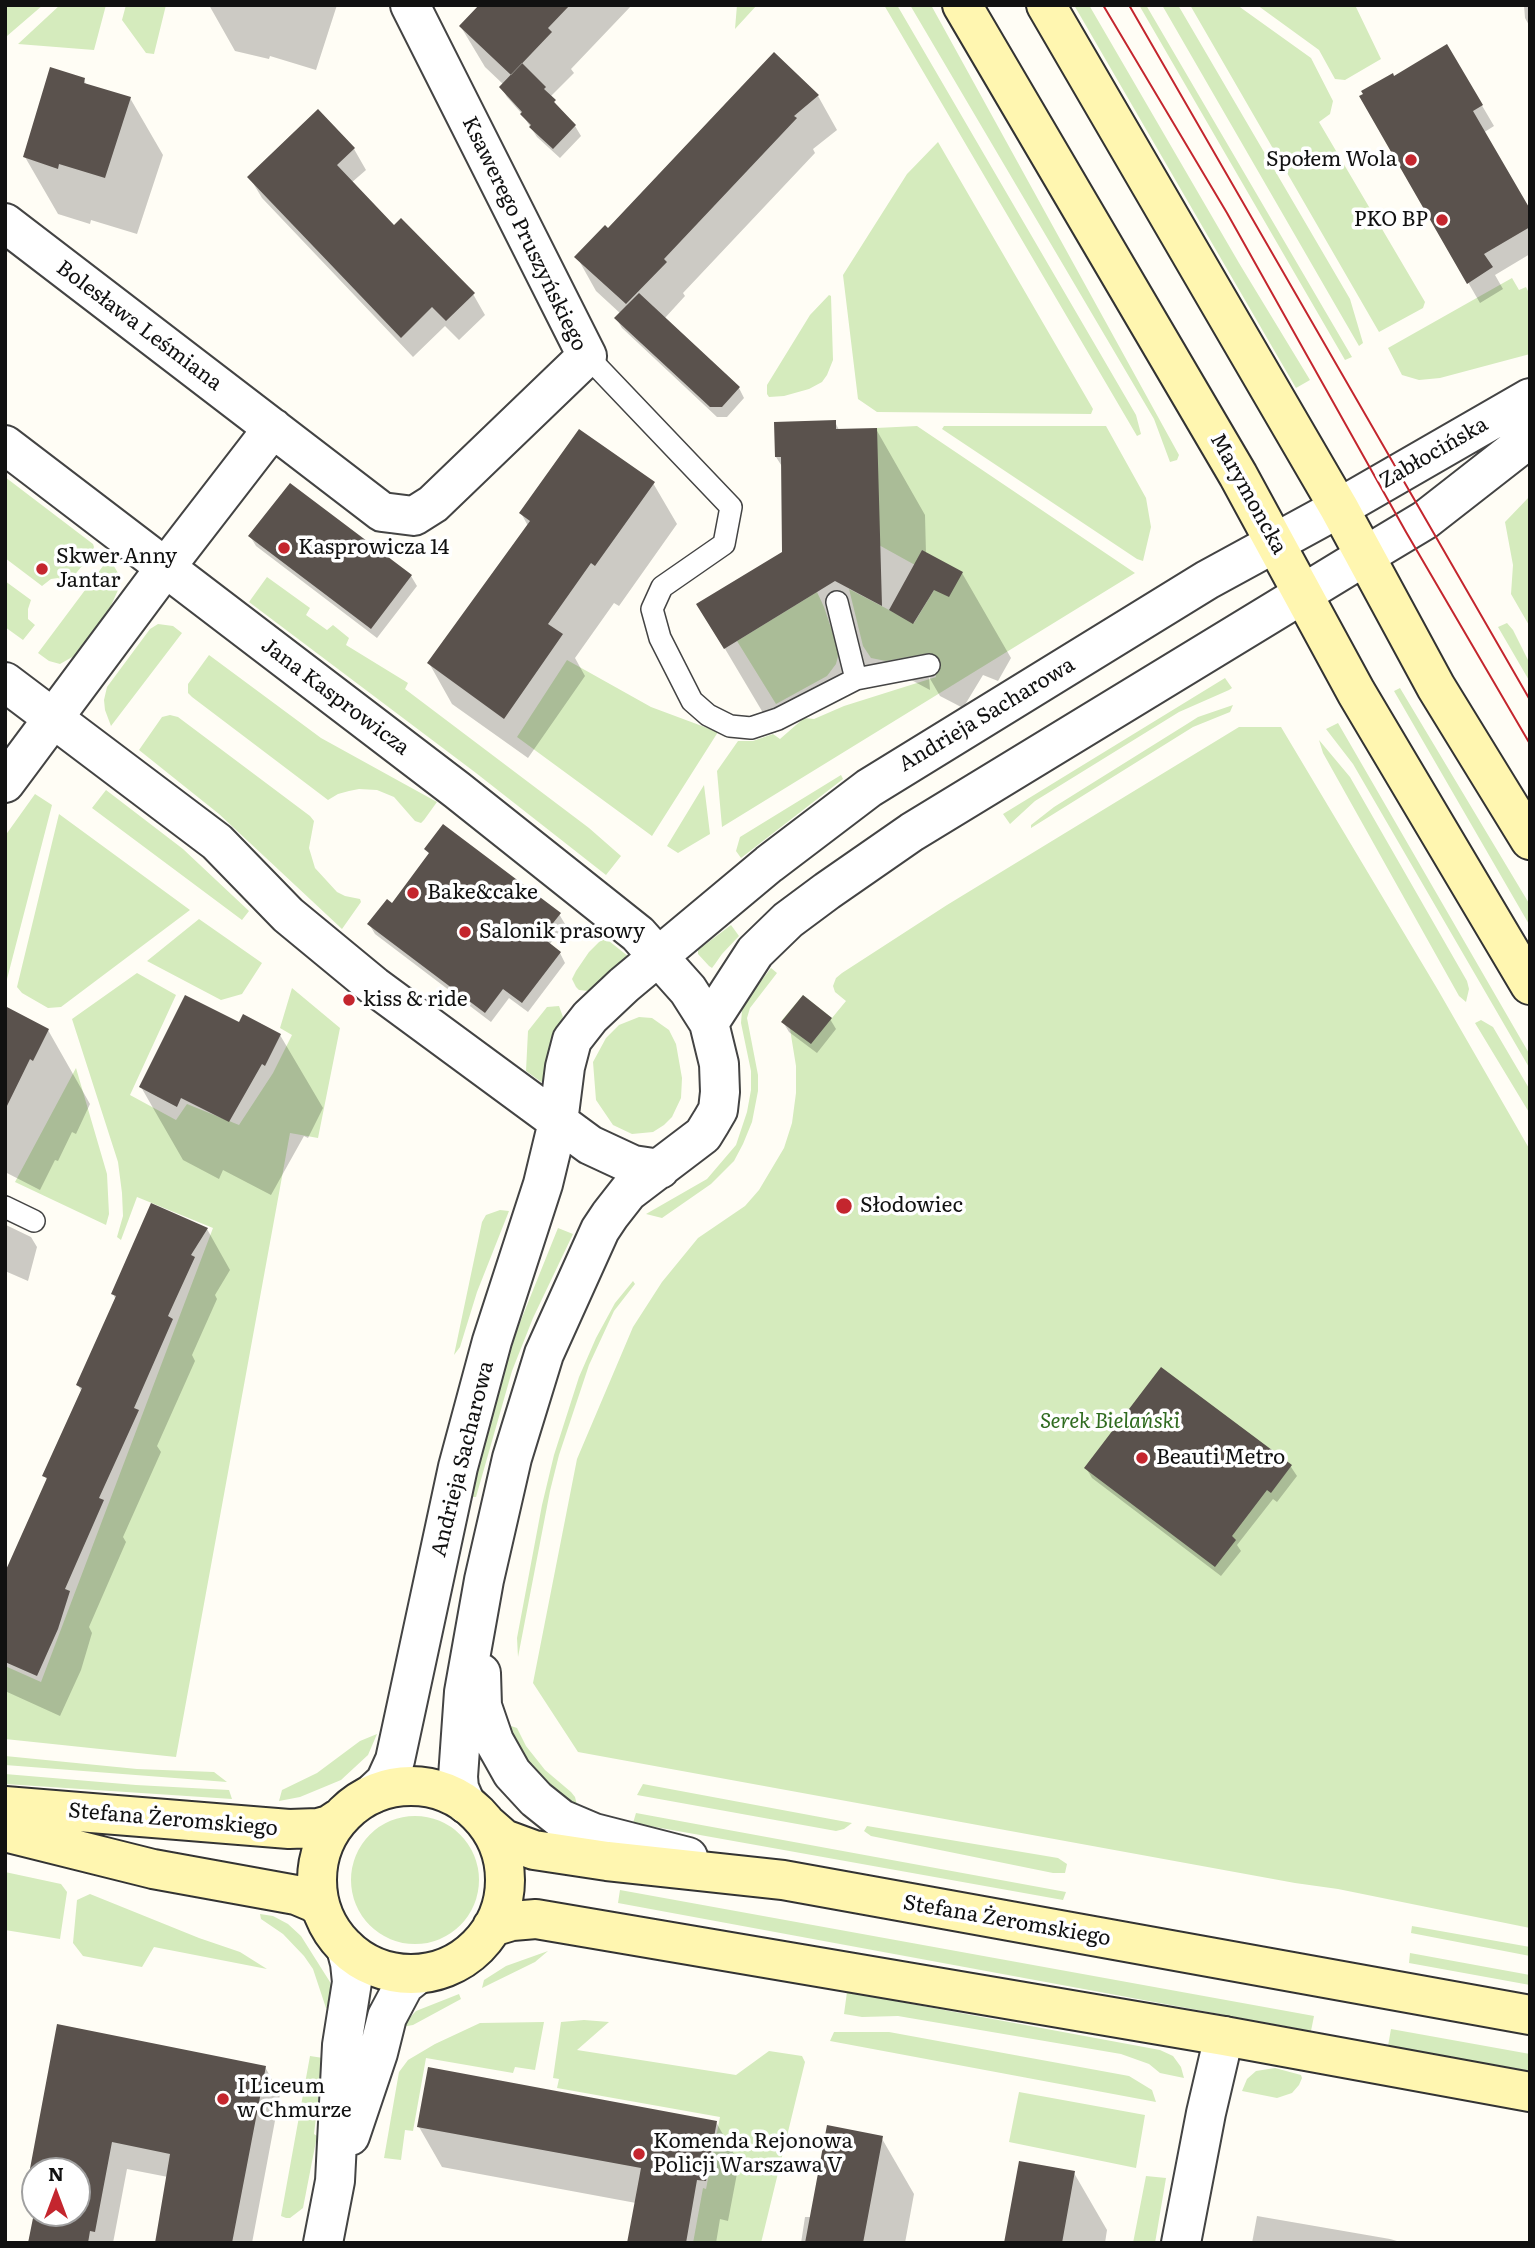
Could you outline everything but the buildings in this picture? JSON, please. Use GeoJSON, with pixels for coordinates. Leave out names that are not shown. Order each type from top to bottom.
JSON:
{"type":"FeatureCollection","features":[{"type":"Feature","properties":{"kind":"main road","name":"Marymoncka"},"geometry":{"type":"LineString","coordinates":[[962,5],[1238,475],[1356,692],[1530,985]]}},
{"type":"Feature","properties":{"kind":"main road"},"geometry":{"type":"LineString","coordinates":[[1046,5],[1339,508],[1436,687],[1530,840]]}},
{"type":"Feature","properties":{"kind":"main road"},"geometry":{"type":"LineString","coordinates":[[408,1785],[439,1790],[477,1814],[501,1853],[504,1868],[503,1898],[484,1940],[461,1960],[433,1972],[418,1974],[387,1971],[372,1966],[335,1937],[321,1909],[316,1877],[326,1839],[338,1819],[350,1808],[372,1794],[408,1785]]}},
{"type":"Feature","properties":{"kind":"main road","name":"Stefana Żeromskiego"},"geometry":{"type":"LineString","coordinates":[[5,1806],[289,1829],[318,1828],[338,1819]]}},
{"type":"Feature","properties":{"kind":"main road","name":"Stefana Żeromskiego"},"geometry":{"type":"LineString","coordinates":[[477,1814],[504,1839],[534,1850],[607,1861],[783,1880],[1530,2015]]}},
{"type":"Feature","properties":{"kind":"main road","name":"Stefana Żeromskiego"},"geometry":{"type":"LineString","coordinates":[[5,1832],[153,1869],[296,1895],[315,1903],[321,1909]]}},
{"type":"Feature","properties":{"kind":"main road"},"geometry":{"type":"LineString","coordinates":[[492,1927],[512,1921],[536,1919],[1224,2036],[1530,2092]]}},
{"type":"Feature","properties":{"kind":"street","name":"Ksawerego Pruszyńskiego"},"geometry":{"type":"LineString","coordinates":[[272,428],[382,512],[414,516],[433,504],[587,356],[410,5]]}},
{"type":"Feature","properties":{"kind":"street","name":"Bolesława Leśmiana"},"geometry":{"type":"LineString","coordinates":[[5,223],[272,428]]}},
{"type":"Feature","properties":{"kind":"street","name":"Zabłocińska"},"geometry":{"type":"LineString","coordinates":[[1339,508],[1530,398]]}},
{"type":"Feature","properties":{"kind":"street"},"geometry":{"type":"LineString","coordinates":[[5,783],[272,428]]}},
{"type":"Feature","properties":{"kind":"street","name":"Zabłocińska"},"geometry":{"type":"LineString","coordinates":[[1365,556],[1433,514],[1530,438]]}},
{"type":"Feature","properties":{"kind":"street","name":"Jana Kasprowicza"},"geometry":{"type":"LineString","coordinates":[[5,445],[457,790],[638,934],[660,956]]}},
{"type":"Feature","properties":{"kind":"street","name":"Andrieja Sacharowa"},"geometry":{"type":"LineString","coordinates":[[660,956],[769,864],[869,788],[1207,580],[1339,508]]}},
{"type":"Feature","properties":{"kind":"street"},"geometry":{"type":"LineString","coordinates":[[709,1023],[755,953],[770,936],[814,900],[919,828],[1365,556]]}},
{"type":"Feature","properties":{"kind":"street"},"geometry":{"type":"LineString","coordinates":[[5,682],[217,842],[288,915],[374,986],[590,1145],[633,1165],[660,1169]]}},
{"type":"Feature","properties":{"kind":"street"},"geometry":{"type":"LineString","coordinates":[[477,1814],[459,1788],[462,1713],[484,1580],[512,1458],[544,1354],[600,1230],[610,1215],[628,1192],[703,1135],[718,1110],[719,1064],[709,1023],[688,990],[660,956],[590,1017],[572,1041],[565,1067],[558,1122]]}},
{"type":"Feature","properties":{"kind":"street","name":"Andrieja Sacharowa"},"geometry":{"type":"LineString","coordinates":[[372,1794],[385,1782],[395,1760],[458,1467],[492,1341],[540,1195],[558,1122]]}},
{"type":"Feature","properties":{"kind":"street"},"geometry":{"type":"LineString","coordinates":[[484,1580],[482,1706],[502,1757],[512,1773],[536,1799],[561,1819],[594,1833],[783,1880]]}},
{"type":"Feature","properties":{"kind":"street"},"geometry":{"type":"LineString","coordinates":[[335,2182],[342,2045],[352,1982],[351,1963],[346,1948]]}},
{"type":"Feature","properties":{"kind":"street"},"geometry":{"type":"LineString","coordinates":[[323,2243],[335,2182],[378,2053],[387,2017],[404,1985],[418,1974]]}},
{"type":"Feature","properties":{"kind":"street"},"geometry":{"type":"LineString","coordinates":[[1181,2243],[1224,2036]]}},
{"type":"Feature","properties":{"kind":"lane"},"geometry":{"type":"LineString","coordinates":[[587,356],[732,507],[724,544],[662,587],[652,609],[660,638],[692,701],[708,716],[730,726],[751,728],[778,719],[856,679],[929,665]]}},
{"type":"Feature","properties":{"kind":"lane"},"geometry":{"type":"LineString","coordinates":[[837,602],[856,679]]}},
{"type":"Feature","properties":{"kind":"lane"},"geometry":{"type":"LineString","coordinates":[[5,1207],[34,1221]]}},
{"type":"Feature","properties":{"kind":"green space"},"geometry":{"type":"Polygon","coordinates":[[[5,5],[43,5],[7,36],[5,5]]]}},
{"type":"Feature","properties":{"kind":"green space"},"geometry":{"type":"Polygon","coordinates":[[[60,5],[106,5],[94,50],[18,44],[60,5]]]}},
{"type":"Feature","properties":{"kind":"green space"},"geometry":{"type":"Polygon","coordinates":[[[126,5],[166,5],[154,54],[146,53],[122,20],[126,5]]]}},
{"type":"Feature","properties":{"kind":"green space"},"geometry":{"type":"Polygon","coordinates":[[[737,5],[757,5],[735,29],[737,5]]]}},
{"type":"Feature","properties":{"kind":"green space"},"geometry":{"type":"Polygon","coordinates":[[[884,5],[897,5],[1136,415],[1141,434],[1137,436],[884,5]]]}},
{"type":"Feature","properties":{"kind":"green space"},"geometry":{"type":"Polygon","coordinates":[[[910,5],[931,5],[1179,455],[1177,460],[1170,462],[1154,419],[910,5]]]}},
{"type":"Feature","properties":{"kind":"green space"},"geometry":{"type":"Polygon","coordinates":[[[1074,5],[1089,5],[1310,380],[1296,388],[1074,5]]]}},
{"type":"Feature","properties":{"kind":"green space"},"geometry":{"type":"Polygon","coordinates":[[[1139,5],[1146,5],[1352,357],[1345,360],[1139,5]]]}},
{"type":"Feature","properties":{"kind":"green space"},"geometry":{"type":"Polygon","coordinates":[[[1162,5],[1178,5],[1350,299],[1363,343],[1359,346],[1162,5]]]}},
{"type":"Feature","properties":{"kind":"green space"},"geometry":{"type":"Polygon","coordinates":[[[1190,5],[1237,5],[1311,58],[1333,101],[1330,114],[1319,122],[1425,302],[1423,308],[1379,332],[1190,5]]]}},
{"type":"Feature","properties":{"kind":"green space"},"geometry":{"type":"Polygon","coordinates":[[[1257,5],[1355,5],[1381,59],[1345,80],[1335,79],[1319,50],[1257,5]]]}},
{"type":"Feature","properties":{"kind":"green space"},"geometry":{"type":"Polygon","coordinates":[[[938,142],[1093,409],[1091,414],[877,412],[858,399],[843,275],[907,174],[938,142]]]}},
{"type":"Feature","properties":{"kind":"green space"},"geometry":{"type":"Polygon","coordinates":[[[1512,278],[1519,290],[1526,287],[1530,295],[1530,354],[1440,378],[1419,380],[1402,375],[1388,348],[1512,278]]]}},
{"type":"Feature","properties":{"kind":"green space"},"geometry":{"type":"Polygon","coordinates":[[[829,295],[833,360],[827,375],[822,382],[809,389],[769,397],[767,385],[810,315],[829,295]]]}},
{"type":"Feature","properties":{"kind":"green space"},"geometry":{"type":"Polygon","coordinates":[[[917,426],[1135,573],[722,827],[717,771],[738,741],[753,741],[773,734],[780,739],[804,718],[814,719],[844,706],[936,677],[929,653],[886,661],[871,658],[863,646],[849,589],[914,623],[934,590],[922,550],[915,565],[877,544],[876,428],[917,426]]]}},
{"type":"Feature","properties":{"kind":"green space"},"geometry":{"type":"Polygon","coordinates":[[[944,426],[1106,426],[1146,498],[1151,527],[1143,561],[942,429],[944,426]]]}},
{"type":"Feature","properties":{"kind":"green space","name":"Skwer Anny Jantar"},"geometry":{"type":"Polygon","coordinates":[[[5,477],[93,544],[91,555],[68,583],[58,578],[51,579],[42,586],[5,558],[5,477]]]}},
{"type":"Feature","properties":{"kind":"green space"},"geometry":{"type":"Polygon","coordinates":[[[1530,496],[1530,627],[1511,594],[1513,565],[1505,522],[1530,496]]]}},
{"type":"Feature","properties":{"kind":"green space"},"geometry":{"type":"Polygon","coordinates":[[[109,558],[118,573],[118,590],[110,608],[74,656],[60,664],[49,661],[38,653],[109,558]]]}},
{"type":"Feature","properties":{"kind":"green space"},"geometry":{"type":"Polygon","coordinates":[[[267,577],[310,608],[306,615],[327,630],[333,625],[349,638],[346,645],[408,683],[405,689],[589,828],[621,856],[606,875],[249,602],[267,577]]]}},
{"type":"Feature","properties":{"kind":"green space"},"geometry":{"type":"Polygon","coordinates":[[[5,581],[31,600],[28,619],[35,625],[23,640],[5,627],[5,581]]]}},
{"type":"Feature","properties":{"kind":"green space"},"geometry":{"type":"Polygon","coordinates":[[[817,592],[839,652],[836,664],[827,676],[776,704],[737,641],[817,592]]]}},
{"type":"Feature","properties":{"kind":"green space"},"geometry":{"type":"Polygon","coordinates":[[[1507,623],[1530,664],[1530,682],[1498,627],[1507,623]]]}},
{"type":"Feature","properties":{"kind":"green space"},"geometry":{"type":"Polygon","coordinates":[[[158,624],[173,626],[182,633],[111,726],[105,710],[107,687],[150,629],[158,624]]]}},
{"type":"Feature","properties":{"kind":"green space"},"geometry":{"type":"Polygon","coordinates":[[[209,655],[321,738],[437,802],[421,823],[415,821],[394,797],[377,790],[349,791],[328,800],[188,693],[188,684],[209,655]]]}},
{"type":"Feature","properties":{"kind":"green space"},"geometry":{"type":"Polygon","coordinates":[[[567,660],[651,707],[718,732],[652,836],[517,737],[567,660]]]}},
{"type":"Feature","properties":{"kind":"green space"},"geometry":{"type":"Polygon","coordinates":[[[1225,678],[1232,688],[1229,690],[1179,712],[1035,801],[1010,824],[1003,814],[1225,678]]]}},
{"type":"Feature","properties":{"kind":"green space"},"geometry":{"type":"Polygon","coordinates":[[[1400,688],[1530,905],[1530,926],[1394,691],[1400,688]]]}},
{"type":"Feature","properties":{"kind":"green space"},"geometry":{"type":"Polygon","coordinates":[[[1233,705],[1230,712],[1193,727],[1031,828],[1031,825],[1054,807],[1198,717],[1233,705]]]}},
{"type":"Feature","properties":{"kind":"green space"},"geometry":{"type":"Polygon","coordinates":[[[162,717],[178,717],[310,816],[314,821],[309,848],[315,868],[337,892],[360,899],[361,902],[342,929],[219,814],[139,750],[162,717]]]}},
{"type":"Feature","properties":{"kind":"green space"},"geometry":{"type":"Polygon","coordinates":[[[1338,723],[1530,1055],[1530,1069],[1353,764],[1326,729],[1338,723]]]}},
{"type":"Feature","properties":{"kind":"green space","name":"Serek Bielański"},"geometry":{"type":"Polygon","coordinates":[[[1239,727],[1281,727],[1530,1150],[1530,1928],[1338,1889],[578,1752],[533,1683],[577,1459],[633,1327],[662,1282],[698,1238],[745,1206],[759,1190],[784,1148],[792,1123],[796,1066],[790,1029],[782,1020],[803,995],[832,1018],[846,1001],[835,992],[833,986],[842,973],[947,905],[1239,727]]]}},
{"type":"Feature","properties":{"kind":"green space"},"geometry":{"type":"Polygon","coordinates":[[[1319,740],[1350,777],[1467,981],[1469,989],[1466,1002],[1459,996],[1323,753],[1319,740]]]}},
{"type":"Feature","properties":{"kind":"green space"},"geometry":{"type":"Polygon","coordinates":[[[841,775],[843,779],[741,858],[736,851],[740,837],[841,775]]]}},
{"type":"Feature","properties":{"kind":"green space"},"geometry":{"type":"Polygon","coordinates":[[[704,785],[710,834],[678,853],[667,846],[704,785]]]}},
{"type":"Feature","properties":{"kind":"green space"},"geometry":{"type":"Polygon","coordinates":[[[106,790],[183,849],[249,911],[242,920],[92,808],[106,790]]]}},
{"type":"Feature","properties":{"kind":"green space"},"geometry":{"type":"Polygon","coordinates":[[[35,794],[52,805],[6,983],[5,836],[35,794]]]}},
{"type":"Feature","properties":{"kind":"green space"},"geometry":{"type":"Polygon","coordinates":[[[59,814],[190,910],[61,1007],[48,1008],[22,993],[17,987],[59,814]]]}},
{"type":"Feature","properties":{"kind":"green space"},"geometry":{"type":"Polygon","coordinates":[[[199,919],[262,963],[242,994],[221,1000],[147,961],[199,919]]]}},
{"type":"Feature","properties":{"kind":"green space"},"geometry":{"type":"Polygon","coordinates":[[[731,925],[739,936],[712,968],[698,954],[698,950],[731,925]]]}},
{"type":"Feature","properties":{"kind":"green space"},"geometry":{"type":"Polygon","coordinates":[[[604,937],[634,961],[588,991],[579,990],[572,979],[589,952],[604,937]]]}},
{"type":"Feature","properties":{"kind":"green space"},"geometry":{"type":"Polygon","coordinates":[[[771,968],[777,973],[750,1008],[747,1018],[758,1075],[758,1091],[752,1122],[743,1144],[734,1161],[711,1184],[662,1218],[646,1214],[707,1179],[736,1145],[751,1090],[751,1071],[741,1023],[742,1010],[747,999],[771,968]]]}},
{"type":"Feature","properties":{"kind":"green space"},"geometry":{"type":"Polygon","coordinates":[[[137,973],[176,995],[130,1095],[176,1120],[187,1104],[239,1125],[273,1073],[292,1035],[280,1028],[292,988],[340,1028],[318,1138],[290,1133],[176,1757],[5,1739],[5,1666],[41,1682],[213,1228],[137,1197],[121,1240],[117,1237],[123,1216],[118,1162],[72,1019],[137,973]]]}},
{"type":"Feature","properties":{"kind":"green space"},"geometry":{"type":"Polygon","coordinates":[[[559,1006],[563,1017],[551,1044],[544,1084],[526,1071],[528,1031],[547,1007],[559,1006]]]}},
{"type":"Feature","properties":{"kind":"green space"},"geometry":{"type":"Polygon","coordinates":[[[639,1017],[652,1018],[669,1030],[676,1044],[682,1078],[681,1098],[672,1117],[664,1125],[653,1132],[632,1134],[613,1125],[596,1100],[593,1062],[606,1038],[619,1025],[639,1017]]]}},
{"type":"Feature","properties":{"kind":"green space"},"geometry":{"type":"Polygon","coordinates":[[[1481,1020],[1493,1027],[1530,1090],[1530,1114],[1475,1023],[1481,1020]]]}},
{"type":"Feature","properties":{"kind":"green space"},"geometry":{"type":"Polygon","coordinates":[[[76,1068],[107,1174],[109,1214],[106,1225],[15,1182],[76,1068]]]}},
{"type":"Feature","properties":{"kind":"green space"},"geometry":{"type":"Polygon","coordinates":[[[500,1210],[509,1211],[477,1292],[460,1347],[454,1355],[482,1222],[486,1215],[500,1210]]]}},
{"type":"Feature","properties":{"kind":"green space"},"geometry":{"type":"Polygon","coordinates":[[[558,1228],[573,1234],[533,1318],[512,1371],[476,1497],[472,1497],[497,1390],[519,1325],[558,1228]]]}},
{"type":"Feature","properties":{"kind":"green space"},"geometry":{"type":"Polygon","coordinates":[[[633,1281],[635,1284],[614,1311],[589,1365],[559,1455],[518,1657],[517,1638],[554,1455],[579,1377],[596,1338],[615,1303],[633,1281]]]}},
{"type":"Feature","properties":{"kind":"green space"},"geometry":{"type":"Polygon","coordinates":[[[507,1728],[517,1728],[526,1746],[545,1770],[571,1792],[577,1805],[568,1801],[539,1777],[523,1758],[507,1728]]]}},
{"type":"Feature","properties":{"kind":"green space"},"geometry":{"type":"Polygon","coordinates":[[[377,1734],[368,1755],[341,1780],[300,1797],[279,1801],[282,1790],[317,1773],[360,1741],[377,1734]]]}},
{"type":"Feature","properties":{"kind":"green space"},"geometry":{"type":"Polygon","coordinates":[[[5,1756],[137,1769],[214,1772],[227,1782],[5,1765],[5,1756]]]}},
{"type":"Feature","properties":{"kind":"green space"},"geometry":{"type":"Polygon","coordinates":[[[5,1774],[229,1790],[232,1799],[5,1784],[5,1774]]]}},
{"type":"Feature","properties":{"kind":"green space"},"geometry":{"type":"Polygon","coordinates":[[[643,1784],[852,1823],[836,1831],[637,1795],[643,1784]]]}},
{"type":"Feature","properties":{"kind":"green space"},"geometry":{"type":"Polygon","coordinates":[[[636,1813],[1066,1892],[1063,1900],[633,1823],[636,1813]]]}},
{"type":"Feature","properties":{"kind":"green space"},"geometry":{"type":"Polygon","coordinates":[[[415,1816],[439,1821],[460,1835],[474,1856],[479,1880],[474,1904],[460,1925],[439,1939],[415,1944],[391,1939],[370,1925],[356,1904],[351,1880],[356,1856],[370,1835],[391,1821],[415,1816]]]}},
{"type":"Feature","properties":{"kind":"green space"},"geometry":{"type":"Polygon","coordinates":[[[867,1826],[1058,1858],[1067,1864],[1065,1873],[1053,1873],[871,1836],[864,1831],[867,1826]]]}},
{"type":"Feature","properties":{"kind":"green space"},"geometry":{"type":"Polygon","coordinates":[[[5,1872],[61,1884],[67,1892],[60,1939],[5,1930],[5,1872]]]}},
{"type":"Feature","properties":{"kind":"green space"},"geometry":{"type":"Polygon","coordinates":[[[620,1890],[1314,2016],[1311,2031],[618,1903],[620,1890]]]}},
{"type":"Feature","properties":{"kind":"green space"},"geometry":{"type":"Polygon","coordinates":[[[90,1894],[240,1952],[267,1969],[154,1947],[142,1967],[83,1956],[73,1943],[77,1900],[90,1894]]]}},
{"type":"Feature","properties":{"kind":"green space"},"geometry":{"type":"Polygon","coordinates":[[[260,1914],[273,1916],[288,1924],[301,1936],[330,1982],[332,2011],[326,2008],[313,1969],[304,1956],[283,1934],[261,1919],[260,1914]]]}},
{"type":"Feature","properties":{"kind":"green space"},"geometry":{"type":"Polygon","coordinates":[[[1412,1926],[1530,1947],[1530,1956],[1411,1933],[1412,1926]]]}},
{"type":"Feature","properties":{"kind":"green space"},"geometry":{"type":"Polygon","coordinates":[[[548,1951],[535,1962],[482,1988],[484,1980],[506,1966],[548,1951]]]}},
{"type":"Feature","properties":{"kind":"green space"},"geometry":{"type":"Polygon","coordinates":[[[1410,1953],[1530,1975],[1530,1985],[1409,1963],[1410,1953]]]}},
{"type":"Feature","properties":{"kind":"green space"},"geometry":{"type":"Polygon","coordinates":[[[847,1992],[1160,2050],[1173,2056],[1181,2067],[1184,2078],[1160,2073],[1149,2064],[1121,2054],[898,2016],[862,2017],[844,2014],[847,1992]]]}},
{"type":"Feature","properties":{"kind":"green space"},"geometry":{"type":"Polygon","coordinates":[[[459,1994],[461,1999],[413,2025],[401,2027],[416,2011],[459,1994]]]}},
{"type":"Feature","properties":{"kind":"green space"},"geometry":{"type":"Polygon","coordinates":[[[544,2022],[535,2070],[515,2067],[513,2073],[426,2058],[413,2131],[405,2130],[401,2160],[384,2158],[399,2072],[408,2060],[480,2023],[544,2022]]]}},
{"type":"Feature","properties":{"kind":"green space"},"geometry":{"type":"Polygon","coordinates":[[[561,2022],[609,2022],[577,2050],[736,2075],[769,2051],[802,2056],[805,2062],[761,2243],[693,2243],[720,2117],[557,2088],[559,2079],[553,2078],[561,2022]]]}},
{"type":"Feature","properties":{"kind":"green space"},"geometry":{"type":"Polygon","coordinates":[[[1391,2029],[1530,2054],[1530,2071],[1388,2046],[1391,2029]]]}},
{"type":"Feature","properties":{"kind":"green space"},"geometry":{"type":"Polygon","coordinates":[[[834,2032],[889,2032],[1129,2076],[1152,2090],[1156,2102],[830,2041],[834,2032]]]}},
{"type":"Feature","properties":{"kind":"green space"},"geometry":{"type":"Polygon","coordinates":[[[310,2056],[323,2058],[314,2134],[317,2136],[303,2208],[286,2218],[281,2216],[310,2056]]]}},
{"type":"Feature","properties":{"kind":"green space"},"geometry":{"type":"Polygon","coordinates":[[[1275,2068],[1301,2075],[1299,2085],[1292,2093],[1277,2098],[1242,2091],[1247,2079],[1256,2071],[1275,2068]]]}},
{"type":"Feature","properties":{"kind":"green space"},"geometry":{"type":"Polygon","coordinates":[[[1019,2092],[1145,2115],[1136,2168],[1009,2142],[1019,2092]]]}},
{"type":"Feature","properties":{"kind":"green space"},"geometry":{"type":"Polygon","coordinates":[[[1146,2176],[1166,2178],[1155,2243],[1133,2243],[1146,2176]]]}},
{"type":"Feature","properties":{"kind":"tram line"},"geometry":{"type":"LineString","coordinates":[[1103,5],[1227,213],[1406,532],[1530,744]]}},
{"type":"Feature","properties":{"kind":"tram line"},"geometry":{"type":"LineString","coordinates":[[1129,5],[1530,700]]}},
{"type":"Feature","properties":{"kind":"place","name":"Społem Wola"},"geometry":{"type":"Point","coordinates":[1411,160]}},
{"type":"Feature","properties":{"kind":"place","name":"PKO BP"},"geometry":{"type":"Point","coordinates":[1442,220]}},
{"type":"Feature","properties":{"kind":"place","name":"Kasprowicza 14"},"geometry":{"type":"Point","coordinates":[284,548]}},
{"type":"Feature","properties":{"kind":"place","name":"Skwer Anny Jantar"},"geometry":{"type":"Point","coordinates":[42,569]}},
{"type":"Feature","properties":{"kind":"place","name":"Bake&cake"},"geometry":{"type":"Point","coordinates":[413,893]}},
{"type":"Feature","properties":{"kind":"place","name":"Salonik prasowy"},"geometry":{"type":"Point","coordinates":[465,932]}},
{"type":"Feature","properties":{"kind":"place","name":"kiss & ride"},"geometry":{"type":"Point","coordinates":[349,1000]}},
{"type":"Feature","properties":{"kind":"place","name":"Słodowiec"},"geometry":{"type":"Point","coordinates":[844,1206]}},
{"type":"Feature","properties":{"kind":"place","name":"Beauti Metro"},"geometry":{"type":"Point","coordinates":[1142,1458]}},
{"type":"Feature","properties":{"kind":"place","name":"I Liceum w Chmurze"},"geometry":{"type":"Point","coordinates":[223,2099]}},
{"type":"Feature","properties":{"kind":"place","name":"Komenda Rejonowa Policji Warszawa V"},"geometry":{"type":"Point","coordinates":[639,2154]}}]}
